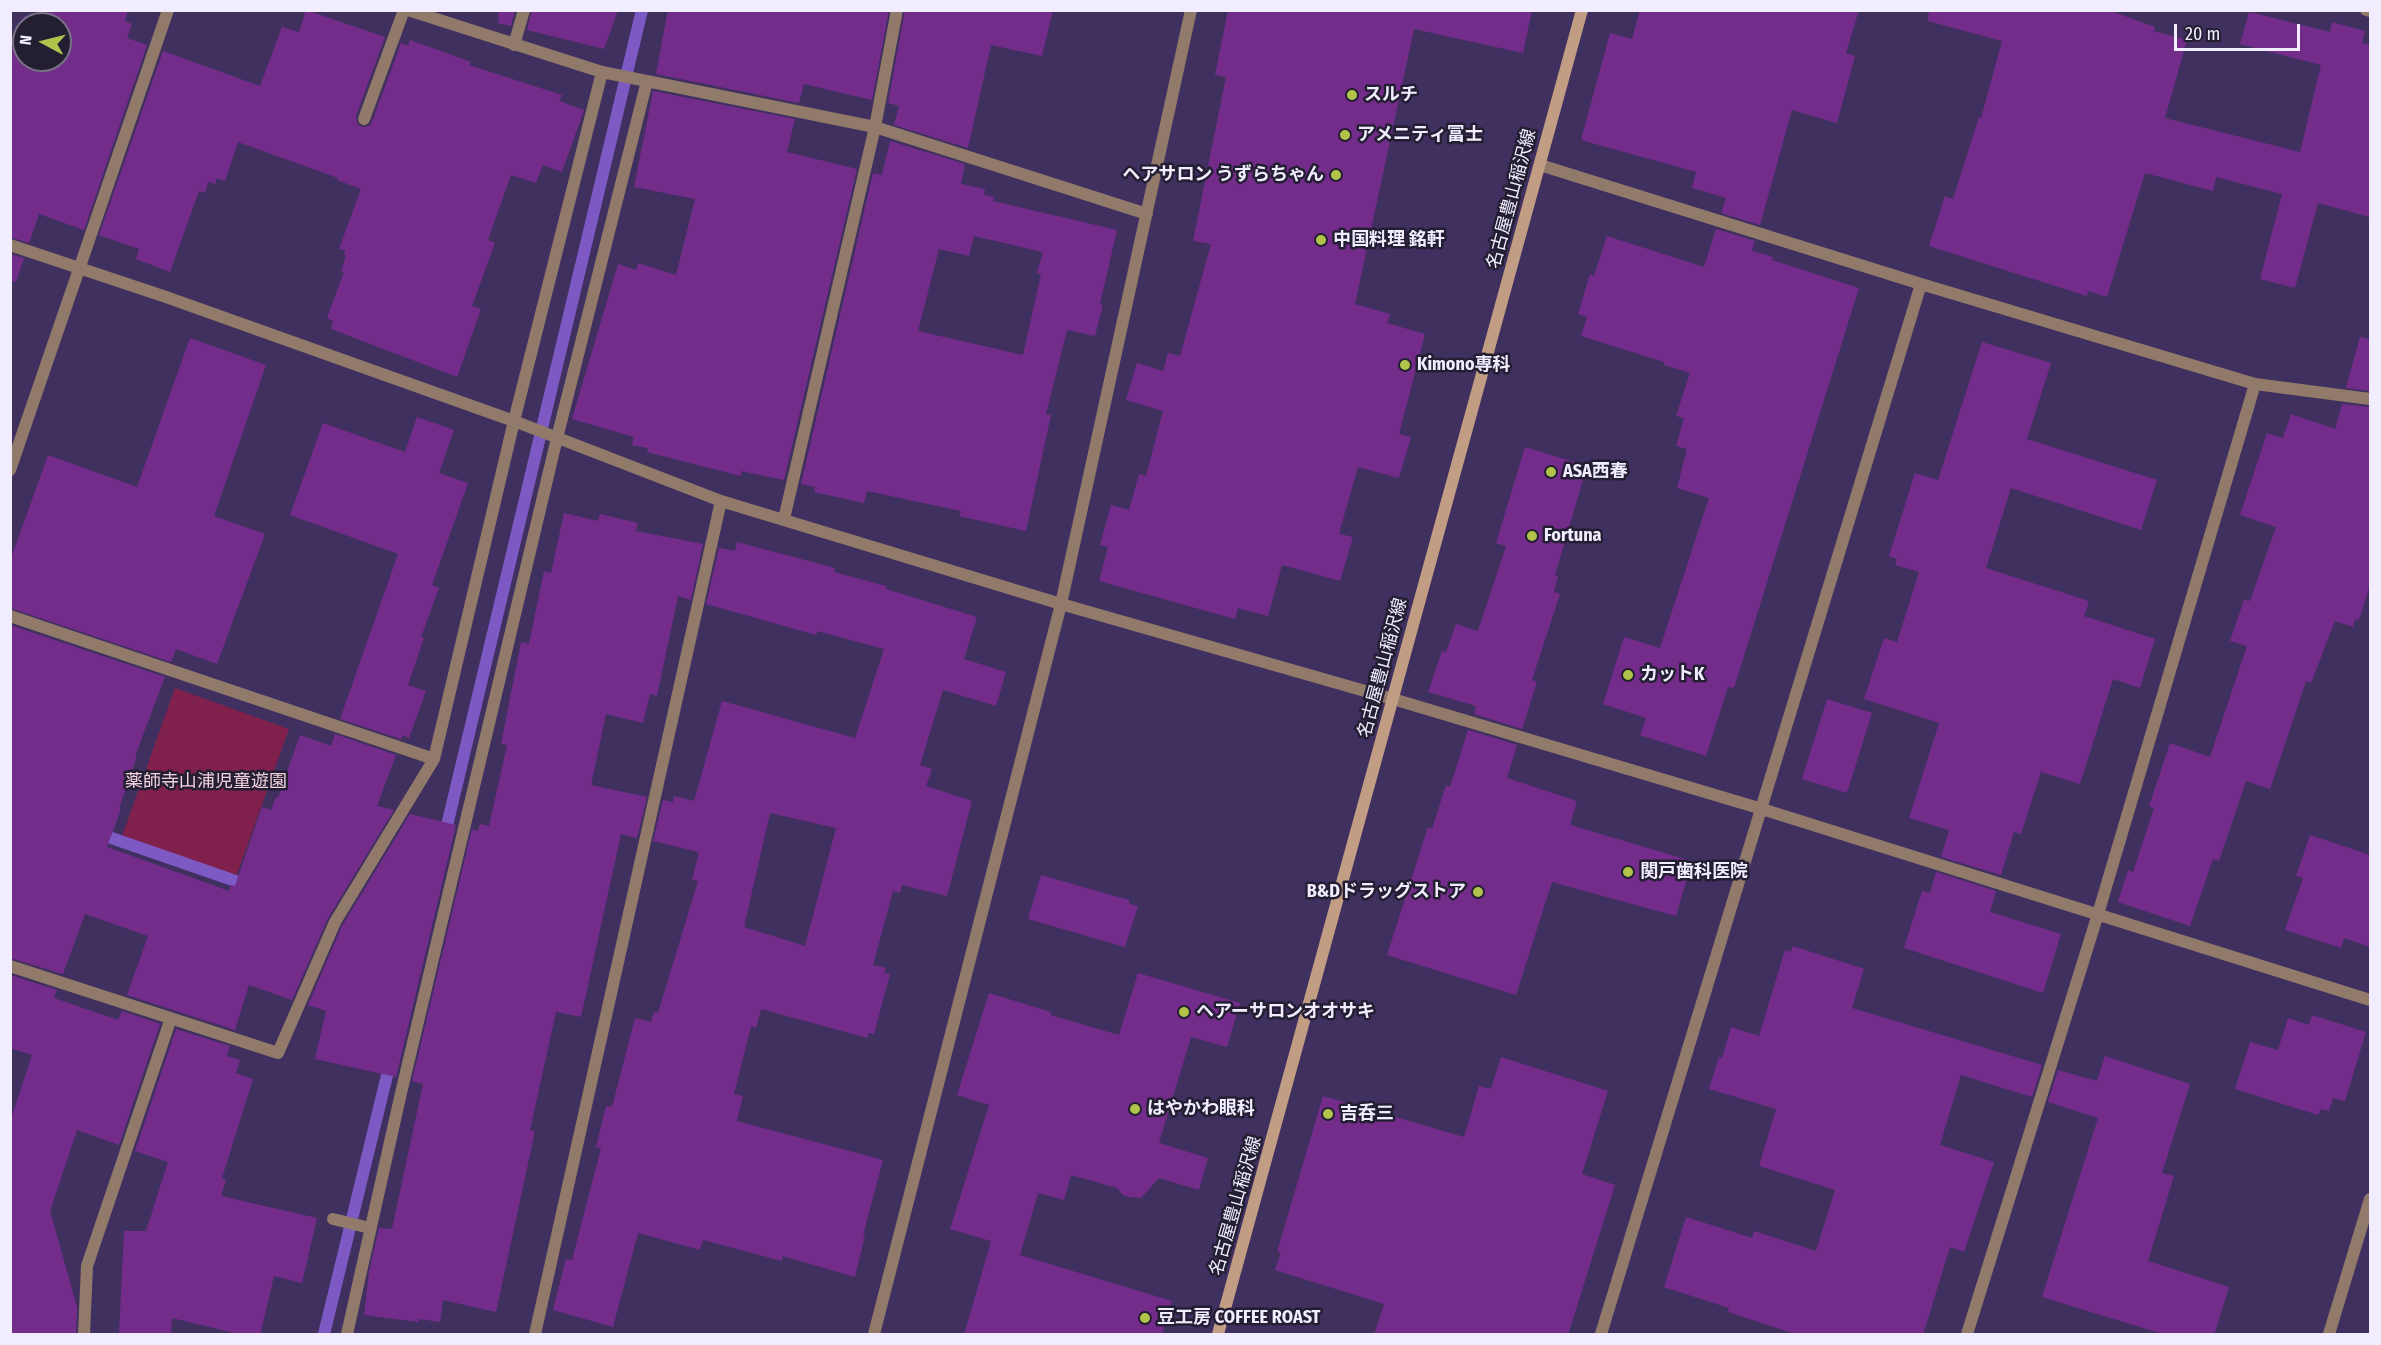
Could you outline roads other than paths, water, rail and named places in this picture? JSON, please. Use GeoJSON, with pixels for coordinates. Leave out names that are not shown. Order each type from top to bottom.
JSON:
{"type":"FeatureCollection","features":[{"type":"Feature","properties":{"kind":"main road","name":"名古屋豊山稲沢線"},"geometry":{"type":"LineString","coordinates":[[1218,1335],[1582,10]]}},
{"type":"Feature","properties":{"kind":"street"},"geometry":{"type":"LineString","coordinates":[[10,470],[168,10]]}},
{"type":"Feature","properties":{"kind":"street"},"geometry":{"type":"LineString","coordinates":[[364,119],[406,10],[602,72],[875,128],[1147,214]]}},
{"type":"Feature","properties":{"kind":"street"},"geometry":{"type":"LineString","coordinates":[[514,45],[524,10]]}},
{"type":"Feature","properties":{"kind":"street"},"geometry":{"type":"LineString","coordinates":[[784,519],[875,128],[897,10]]}},
{"type":"Feature","properties":{"kind":"street"},"geometry":{"type":"LineString","coordinates":[[874,1335],[1061,604],[1191,10]]}},
{"type":"Feature","properties":{"kind":"street"},"geometry":{"type":"LineString","coordinates":[[10,966],[278,1053],[335,922],[435,759],[514,421],[602,72]]}},
{"type":"Feature","properties":{"kind":"street"},"geometry":{"type":"LineString","coordinates":[[347,1335],[370,1228],[557,438],[647,81]]}},
{"type":"Feature","properties":{"kind":"street"},"geometry":{"type":"LineString","coordinates":[[1540,165],[1921,284],[2255,384],[2370,399]]}},
{"type":"Feature","properties":{"kind":"street"},"geometry":{"type":"LineString","coordinates":[[10,245],[514,421],[721,501],[1061,604],[1393,699],[1762,809],[2370,1000]]}},
{"type":"Feature","properties":{"kind":"street"},"geometry":{"type":"LineString","coordinates":[[1601,1335],[1921,284]]}},
{"type":"Feature","properties":{"kind":"street"},"geometry":{"type":"LineString","coordinates":[[1967,1335],[2098,914],[2255,384]]}},
{"type":"Feature","properties":{"kind":"street"},"geometry":{"type":"LineString","coordinates":[[534,1335],[721,501]]}},
{"type":"Feature","properties":{"kind":"street"},"geometry":{"type":"LineString","coordinates":[[10,616],[435,759]]}},
{"type":"Feature","properties":{"kind":"street"},"geometry":{"type":"LineString","coordinates":[[84,1335],[87,1266],[171,1018]]}},
{"type":"Feature","properties":{"kind":"street"},"geometry":{"type":"LineString","coordinates":[[2329,1335],[2370,1199]]}},
{"type":"Feature","properties":{"kind":"street"},"geometry":{"type":"LineString","coordinates":[[333,1219],[370,1228]]}},
{"type":"Feature","properties":{"kind":"waterway"},"geometry":{"type":"LineString","coordinates":[[444,838],[642,10]]}},
{"type":"Feature","properties":{"kind":"waterway"},"geometry":{"type":"LineString","coordinates":[[97,833],[250,886]]}},
{"type":"Feature","properties":{"kind":"waterway"},"geometry":{"type":"LineString","coordinates":[[324,1334],[391,1059]]}},
{"type":"Feature","properties":{"kind":"place","name":"スルチ"},"geometry":{"type":"Point","coordinates":[1352,95]}},
{"type":"Feature","properties":{"kind":"place","name":"アメニティ冨士"},"geometry":{"type":"Point","coordinates":[1345,135]}},
{"type":"Feature","properties":{"kind":"place","name":"ヘアサロン うずらちゃん"},"geometry":{"type":"Point","coordinates":[1336,175]}},
{"type":"Feature","properties":{"kind":"place","name":"中国料理 銘軒"},"geometry":{"type":"Point","coordinates":[1321,240]}},
{"type":"Feature","properties":{"kind":"place","name":"Kimono専科"},"geometry":{"type":"Point","coordinates":[1405,365]}},
{"type":"Feature","properties":{"kind":"place","name":"ASA西春"},"geometry":{"type":"Point","coordinates":[1551,472]}},
{"type":"Feature","properties":{"kind":"place","name":"Fortuna"},"geometry":{"type":"Point","coordinates":[1532,536]}},
{"type":"Feature","properties":{"kind":"place","name":"カットK"},"geometry":{"type":"Point","coordinates":[1628,675]}},
{"type":"Feature","properties":{"kind":"place","name":"関戸歯科医院"},"geometry":{"type":"Point","coordinates":[1628,872]}},
{"type":"Feature","properties":{"kind":"place","name":"B&Dドラッグストア"},"geometry":{"type":"Point","coordinates":[1478,892]}},
{"type":"Feature","properties":{"kind":"place","name":"ヘアーサロンオオサキ"},"geometry":{"type":"Point","coordinates":[1184,1012]}},
{"type":"Feature","properties":{"kind":"place","name":"はやかわ眼科"},"geometry":{"type":"Point","coordinates":[1135,1109]}},
{"type":"Feature","properties":{"kind":"place","name":"吉呑三"},"geometry":{"type":"Point","coordinates":[1328,1114]}},
{"type":"Feature","properties":{"kind":"place","name":"豆工房 COFFEE ROAST"},"geometry":{"type":"Point","coordinates":[1145,1318]}},
{"type":"Feature","properties":{"kind":"park label","name":"薬師寺山浦児童遊園"},"geometry":{"type":"Point","coordinates":[206,782]}}]}
